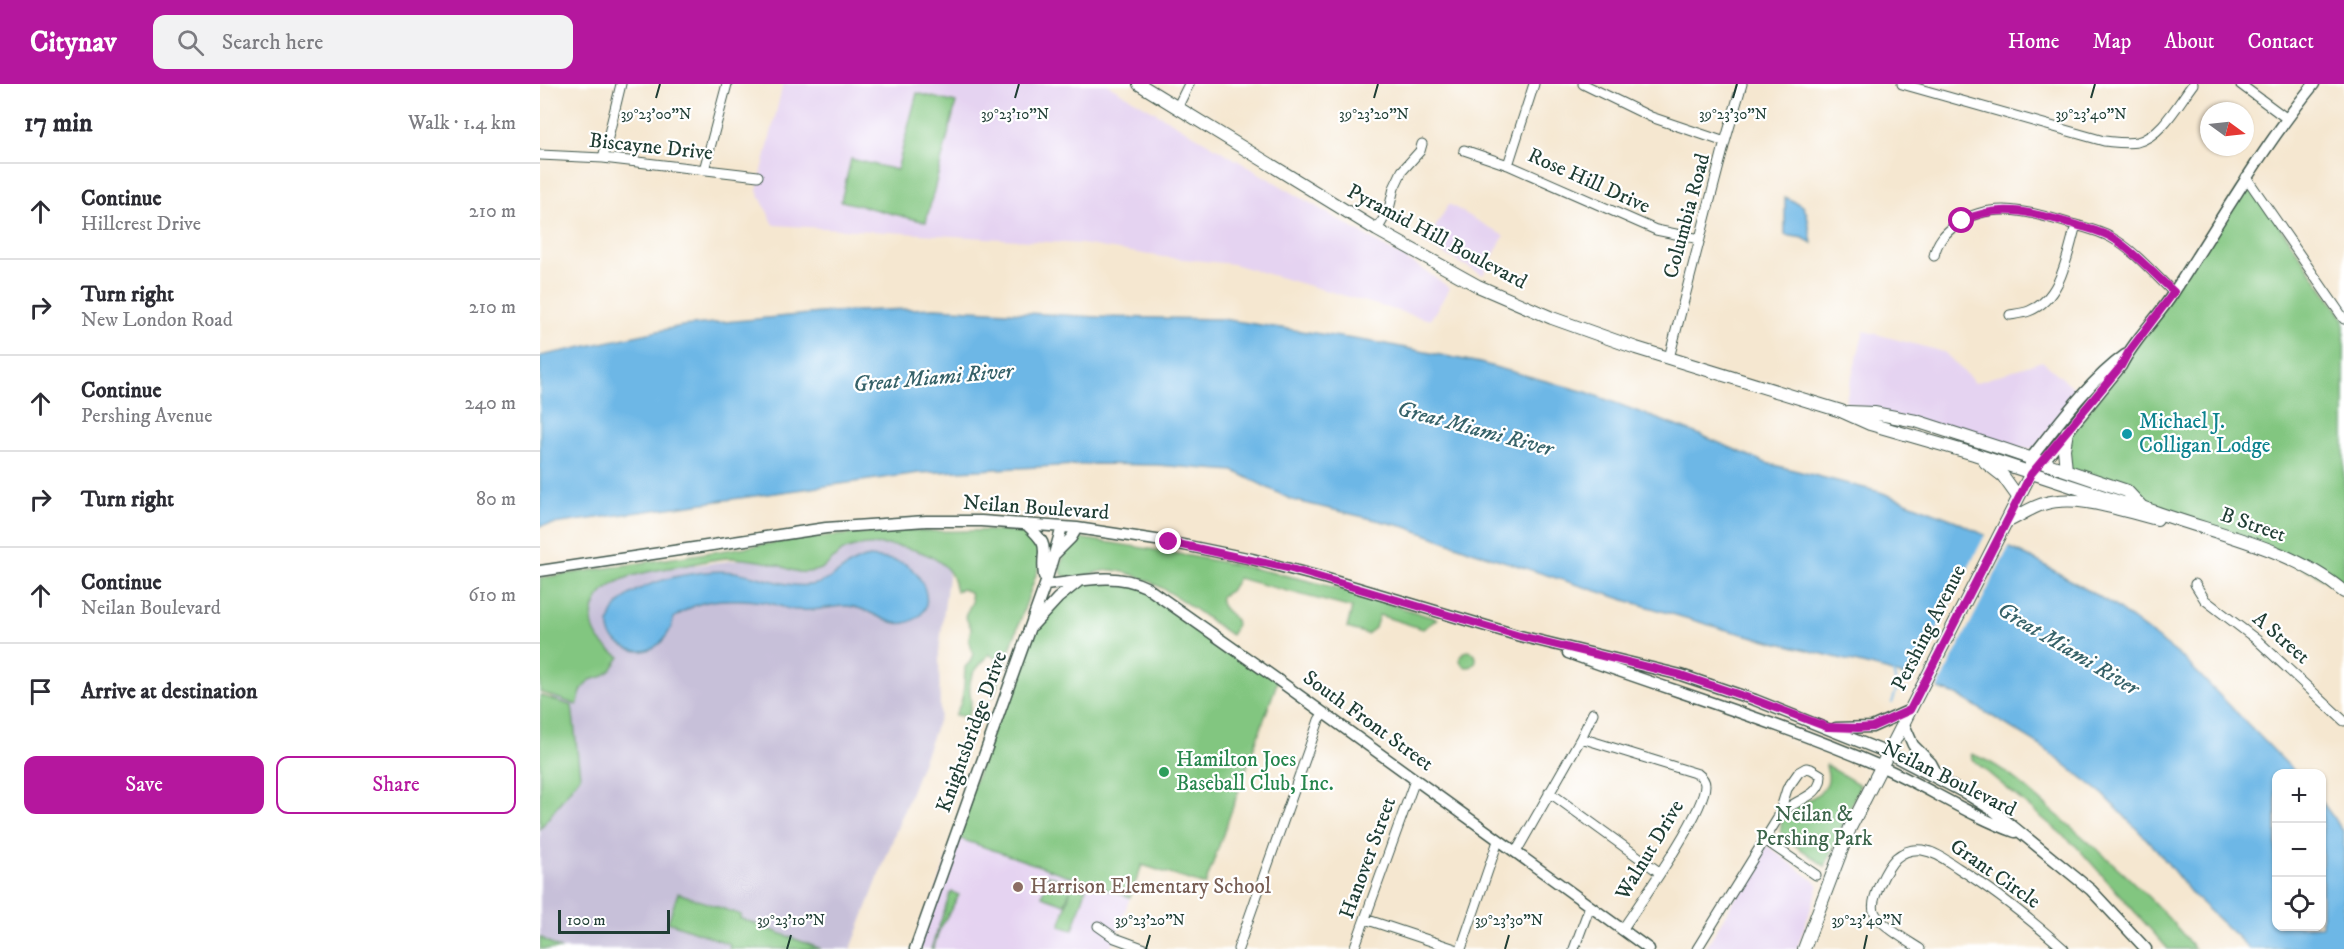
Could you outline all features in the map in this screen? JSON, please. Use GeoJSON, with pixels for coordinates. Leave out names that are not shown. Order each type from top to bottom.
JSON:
{"type":"FeatureCollection","features":[{"type":"Feature","properties":{"kind":"main road","name":"Pyramid Hill Boulevard"},"geometry":{"type":"LineString","coordinates":[[1139,84],[1377,230],[1478,286],[1515,303],[1595,334],[1841,411],[1870,424],[1974,454],[2031,474]]}},
{"type":"Feature","properties":{"kind":"main road","name":"Pyramid Hill Boulevard"},"geometry":{"type":"LineString","coordinates":[[1841,411],[1874,413],[1916,421],[2037,460]]}},
{"type":"Feature","properties":{"kind":"main road"},"geometry":{"type":"LineString","coordinates":[[2066,470],[2063,453],[2067,432]]}},
{"type":"Feature","properties":{"kind":"main road"},"geometry":{"type":"LineString","coordinates":[[1974,454],[2003,476],[2018,497]]}},
{"type":"Feature","properties":{"kind":"main road","name":"B Street"},"geometry":{"type":"LineString","coordinates":[[2037,460],[2127,491],[2142,507]]}},
{"type":"Feature","properties":{"kind":"main road","name":"Pershing Avenue"},"geometry":{"type":"LineString","coordinates":[[1804,949],[1838,857],[1888,753],[1898,719],[1910,710],[2037,460]]}},
{"type":"Feature","properties":{"kind":"main road","name":"B Street"},"geometry":{"type":"LineString","coordinates":[[2031,474],[2142,507],[2282,556],[2328,580],[2344,592]]}},
{"type":"Feature","properties":{"kind":"main road"},"geometry":{"type":"LineString","coordinates":[[2006,522],[2050,502],[2083,501],[2166,522],[2182,522]]}},
{"type":"Feature","properties":{"kind":"street"},"geometry":{"type":"LineString","coordinates":[[603,158],[621,84]]}},
{"type":"Feature","properties":{"kind":"street"},"geometry":{"type":"LineString","coordinates":[[704,170],[727,84]]}},
{"type":"Feature","properties":{"kind":"street"},"geometry":{"type":"LineString","coordinates":[[1177,108],[1189,84]]}},
{"type":"Feature","properties":{"kind":"street"},"geometry":{"type":"LineString","coordinates":[[1508,165],[1534,84]]}},
{"type":"Feature","properties":{"kind":"street"},"geometry":{"type":"LineString","coordinates":[[1583,84],[1607,89],[1651,117],[1725,142]]}},
{"type":"Feature","properties":{"kind":"street","name":"Columbia Road"},"geometry":{"type":"LineString","coordinates":[[1669,358],[1742,84]]}},
{"type":"Feature","properties":{"kind":"street"},"geometry":{"type":"LineString","coordinates":[[1902,84],[2104,141],[2123,143],[2140,141],[2151,135],[2193,84]]}},
{"type":"Feature","properties":{"kind":"street"},"geometry":{"type":"LineString","coordinates":[[2240,84],[2286,118]]}},
{"type":"Feature","properties":{"kind":"street"},"geometry":{"type":"LineString","coordinates":[[2037,460],[2067,432],[2121,366],[2128,353],[2174,292],[2286,118],[2314,84]]}},
{"type":"Feature","properties":{"kind":"street"},"geometry":{"type":"LineString","coordinates":[[1377,230],[1389,209],[1394,188],[1402,171],[1420,151],[1422,144]]}},
{"type":"Feature","properties":{"kind":"street","name":"Rose Hill Drive"},"geometry":{"type":"LineString","coordinates":[[1464,150],[1508,165],[1656,230],[1700,239]]}},
{"type":"Feature","properties":{"kind":"street","name":"Biscayne Drive"},"geometry":{"type":"LineString","coordinates":[[540,155],[603,158],[758,176]]}},
{"type":"Feature","properties":{"kind":"street"},"geometry":{"type":"LineString","coordinates":[[2246,177],[2344,319]]}},
{"type":"Feature","properties":{"kind":"street"},"geometry":{"type":"LineString","coordinates":[[1934,256],[1937,243],[1947,231],[1979,213],[2002,210],[2032,212],[2101,232],[2114,239],[2174,292]]}},
{"type":"Feature","properties":{"kind":"street"},"geometry":{"type":"LineString","coordinates":[[2010,315],[2030,311],[2046,300],[2055,288],[2076,225]]}},
{"type":"Feature","properties":{"kind":"street"},"geometry":{"type":"LineString","coordinates":[[2037,460],[2073,406],[2114,363],[2128,353]]}},
{"type":"Feature","properties":{"kind":"street","name":"Neilan Boulevard"},"geometry":{"type":"LineString","coordinates":[[540,571],[826,528],[926,521],[981,521],[1077,528],[1180,544],[1288,568],[1520,636],[1681,675],[1827,727],[1888,753],[1939,778],[1994,811],[2091,890],[2146,949]]}},
{"type":"Feature","properties":{"kind":"street"},"geometry":{"type":"LineString","coordinates":[[1026,524],[1044,544],[1046,550],[1043,568],[1045,585]]}},
{"type":"Feature","properties":{"kind":"street","name":"Knightsbridge Drive"},"geometry":{"type":"LineString","coordinates":[[915,949],[1045,585],[1062,527]]}},
{"type":"Feature","properties":{"kind":"street"},"geometry":{"type":"LineString","coordinates":[[1054,554],[1071,538],[1077,528]]}},
{"type":"Feature","properties":{"kind":"street","name":"South Front Street"},"geometry":{"type":"LineString","coordinates":[[1045,585],[1119,578],[1146,587],[1649,949]]}},
{"type":"Feature","properties":{"kind":"street"},"geometry":{"type":"LineString","coordinates":[[1029,630],[1058,598],[1078,582]]}},
{"type":"Feature","properties":{"kind":"street","name":"A Street"},"geometry":{"type":"LineString","coordinates":[[2194,584],[2205,600],[2257,640],[2344,721]]}},
{"type":"Feature","properties":{"kind":"street","name":"Neilan Boulevard"},"geometry":{"type":"LineString","coordinates":[[1520,636],[1805,736],[1881,767],[2000,827],[2024,836]]}},
{"type":"Feature","properties":{"kind":"street"},"geometry":{"type":"LineString","coordinates":[[1516,852],[1593,713]]}},
{"type":"Feature","properties":{"kind":"street"},"geometry":{"type":"LineString","coordinates":[[1238,949],[1298,774],[1323,714]]}},
{"type":"Feature","properties":{"kind":"street"},"geometry":{"type":"LineString","coordinates":[[1827,727],[1866,728],[1898,719],[1913,745],[1930,763],[1939,778]]}},
{"type":"Feature","properties":{"kind":"street","name":"Walnut Drive"},"geometry":{"type":"LineString","coordinates":[[1581,738],[1698,774],[1704,780],[1705,787],[1696,811],[1677,848],[1622,930]]}},
{"type":"Feature","properties":{"kind":"street"},"geometry":{"type":"LineString","coordinates":[[1697,949],[1778,818],[1787,789],[1799,771],[1806,768],[1821,775],[1821,783],[1816,791],[1790,807],[1778,818]]}},
{"type":"Feature","properties":{"kind":"street","name":"Hanover Street"},"geometry":{"type":"LineString","coordinates":[[1354,949],[1415,780]]}},
{"type":"Feature","properties":{"kind":"street"},"geometry":{"type":"LineString","coordinates":[[1549,792],[1659,873]]}},
{"type":"Feature","properties":{"kind":"street"},"geometry":{"type":"LineString","coordinates":[[1765,840],[1816,875]]}},
{"type":"Feature","properties":{"kind":"street"},"geometry":{"type":"LineString","coordinates":[[1461,949],[1498,841]]}},
{"type":"Feature","properties":{"kind":"street","name":"Grant Circle"},"geometry":{"type":"LineString","coordinates":[[1920,949],[1879,920],[1874,913],[1873,899],[1896,858],[1905,853],[1923,850],[1936,854],[1985,885],[2016,907],[2064,949]]}},
{"type":"Feature","properties":{"kind":"street"},"geometry":{"type":"LineString","coordinates":[[1574,949],[1590,906]]}},
{"type":"Feature","properties":{"kind":"street"},"geometry":{"type":"LineString","coordinates":[[1365,918],[1455,949]]}},
{"type":"Feature","properties":{"kind":"street"},"geometry":{"type":"LineString","coordinates":[[1098,926],[1115,938],[1145,949]]}},
{"type":"Feature","properties":{"kind":"shaded area"},"geometry":{"type":"Polygon","coordinates":[[[783,84],[1107,84],[1421,268],[1450,288],[1430,320],[1233,264],[1163,257],[1082,244],[774,225],[757,191],[783,84]]]}},
{"type":"Feature","properties":{"kind":"shaded area"},"geometry":{"type":"Polygon","coordinates":[[[1449,204],[1504,236],[1483,275],[1425,244],[1449,204]]]}},
{"type":"Feature","properties":{"kind":"shaded area"},"geometry":{"type":"Polygon","coordinates":[[[1864,331],[1944,352],[1975,383],[2042,361],[2079,392],[2034,448],[2018,449],[1982,442],[1845,402],[1864,331]]]}},
{"type":"Feature","properties":{"kind":"shaded area"},"geometry":{"type":"Polygon","coordinates":[[[913,539],[952,543],[939,652],[940,716],[851,949],[540,949],[540,743],[587,578],[913,539]]]}},
{"type":"Feature","properties":{"kind":"shaded area","name":"Harrison Elementary School"},"geometry":{"type":"Polygon","coordinates":[[[955,837],[1130,897],[1111,949],[915,949],[955,837]]]}},
{"type":"Feature","properties":{"kind":"shaded area"},"geometry":{"type":"Polygon","coordinates":[[[1767,845],[1819,885],[1797,949],[1705,949],[1767,845]]]}},
{"type":"Feature","properties":{"kind":"green space"},"geometry":{"type":"Polygon","coordinates":[[[917,93],[956,103],[926,222],[841,201],[851,159],[897,170],[917,93]]]}},
{"type":"Feature","properties":{"kind":"green space"},"geometry":{"type":"Polygon","coordinates":[[[2246,177],[2344,319],[2344,592],[2313,572],[2182,522],[2135,497],[2066,470],[2064,444],[2121,367],[2246,177]]]}},
{"type":"Feature","properties":{"kind":"green space"},"geometry":{"type":"Polygon","coordinates":[[[904,529],[1018,532],[1034,535],[1043,555],[993,698],[993,679],[997,660],[989,654],[971,678],[971,706],[967,717],[955,715],[962,697],[965,667],[973,654],[969,640],[971,628],[965,616],[972,602],[970,592],[962,589],[956,591],[948,570],[927,555],[900,546],[885,545],[857,546],[845,550],[820,569],[807,572],[797,572],[775,564],[726,558],[628,577],[603,592],[595,604],[592,619],[597,636],[605,646],[620,657],[611,670],[601,677],[590,680],[582,689],[577,705],[540,692],[540,578],[799,539],[904,529]]]}},
{"type":"Feature","properties":{"kind":"green space"},"geometry":{"type":"Polygon","coordinates":[[[1079,538],[1276,573],[1352,592],[1437,619],[1423,629],[1379,615],[1375,628],[1367,634],[1347,628],[1352,608],[1238,578],[1230,591],[1221,596],[1223,607],[1236,622],[1231,635],[1175,596],[1145,579],[1113,570],[1074,577],[1063,576],[1060,569],[1064,555],[1068,547],[1079,538]]]}},
{"type":"Feature","properties":{"kind":"green space"},"geometry":{"type":"Polygon","coordinates":[[[1133,581],[1278,680],[1205,885],[1142,865],[1130,897],[955,837],[1029,629],[1078,582],[1133,581]]]}},
{"type":"Feature","properties":{"kind":"green space"},"geometry":{"type":"Polygon","coordinates":[[[1465,651],[1471,651],[1476,659],[1474,665],[1465,667],[1460,662],[1460,656],[1465,651]]]}},
{"type":"Feature","properties":{"kind":"green space"},"geometry":{"type":"Polygon","coordinates":[[[540,695],[572,706],[580,776],[540,829],[540,695]]]}},
{"type":"Feature","properties":{"kind":"green space"},"geometry":{"type":"Polygon","coordinates":[[[1971,754],[1993,764],[2013,778],[2126,875],[2195,949],[2168,949],[2077,847],[1972,759],[1971,754]]]}},
{"type":"Feature","properties":{"kind":"green space","name":"Neilan & Pershing Park"},"geometry":{"type":"Polygon","coordinates":[[[1826,765],[1860,785],[1825,866],[1782,836],[1781,825],[1785,816],[1792,809],[1825,787],[1828,777],[1826,765]]]}},
{"type":"Feature","properties":{"kind":"green space"},"geometry":{"type":"Polygon","coordinates":[[[1048,875],[1086,889],[1073,930],[1060,926],[1071,888],[1065,904],[1042,896],[1048,875]]]}},
{"type":"Feature","properties":{"kind":"green space"},"geometry":{"type":"Polygon","coordinates":[[[952,892],[959,895],[931,949],[950,894],[952,892]]]}},
{"type":"Feature","properties":{"kind":"green space"},"geometry":{"type":"Polygon","coordinates":[[[678,893],[741,915],[740,918],[821,949],[729,949],[730,944],[668,922],[678,893]]]}},
{"type":"Feature","properties":{"kind":"green space"},"geometry":{"type":"Polygon","coordinates":[[[540,937],[560,949],[540,949],[540,937]]]}},
{"type":"Feature","properties":{"kind":"water"},"geometry":{"type":"Polygon","coordinates":[[[1785,197],[1803,206],[1807,214],[1812,243],[1803,238],[1785,235],[1785,197]]]}},
{"type":"Feature","properties":{"kind":"water","name":"Great Miami River"},"geometry":{"type":"Polygon","coordinates":[[[935,308],[1098,317],[1222,319],[1386,344],[1480,363],[1586,392],[1703,436],[1766,463],[1880,492],[1956,521],[2039,562],[2113,605],[2183,658],[2292,769],[2272,769],[2272,931],[2326,931],[2326,807],[2344,832],[2344,949],[2250,949],[2192,894],[2157,850],[2104,795],[2041,746],[1959,696],[1886,670],[1723,629],[1628,601],[1472,551],[1406,527],[1292,500],[1234,471],[1157,465],[1095,464],[919,473],[540,526],[540,356],[682,326],[831,312],[935,308]]]}},
{"type":"Feature","properties":{"kind":"water"},"geometry":{"type":"Polygon","coordinates":[[[870,557],[901,562],[917,574],[926,596],[926,604],[918,617],[909,622],[900,623],[847,606],[803,610],[761,602],[728,600],[699,604],[680,614],[674,618],[670,630],[660,643],[647,650],[632,650],[625,647],[617,642],[610,633],[610,618],[620,603],[648,585],[666,579],[720,571],[792,585],[810,585],[826,580],[854,562],[870,557]]]}},
{"type":"Feature","properties":{"kind":"pier"},"geometry":{"type":"Polygon","coordinates":[[[1986,533],[2010,545],[1936,691],[1910,682],[1986,533]]]}},
{"type":"Feature","properties":{"kind":"waterway"},"geometry":{"type":"LineString","coordinates":[[1892,703],[1897,688],[1893,671]]}},
{"type":"Feature","properties":{"kind":"place","name":"Michael J. Colligan Lodge"},"geometry":{"type":"Point","coordinates":[2127,434]}},
{"type":"Feature","properties":{"kind":"place","name":"Hamilton Joes Baseball Club, Inc."},"geometry":{"type":"Point","coordinates":[1164,772]}},
{"type":"Feature","properties":{"kind":"place","name":"Harrison Elementary School"},"geometry":{"type":"Point","coordinates":[1018,887]}},
{"type":"Feature","properties":{"kind":"route"},"geometry":{"type":"LineString","coordinates":[[1169,542],[1288,568],[1520,636],[1681,675],[1827,727],[1872,727],[1892,716],[1910,710],[2031,474],[2121,366],[2128,353],[2174,292],[2129,250],[2101,232],[2032,212],[2002,210],[1979,213],[1962,221]]}}]}
